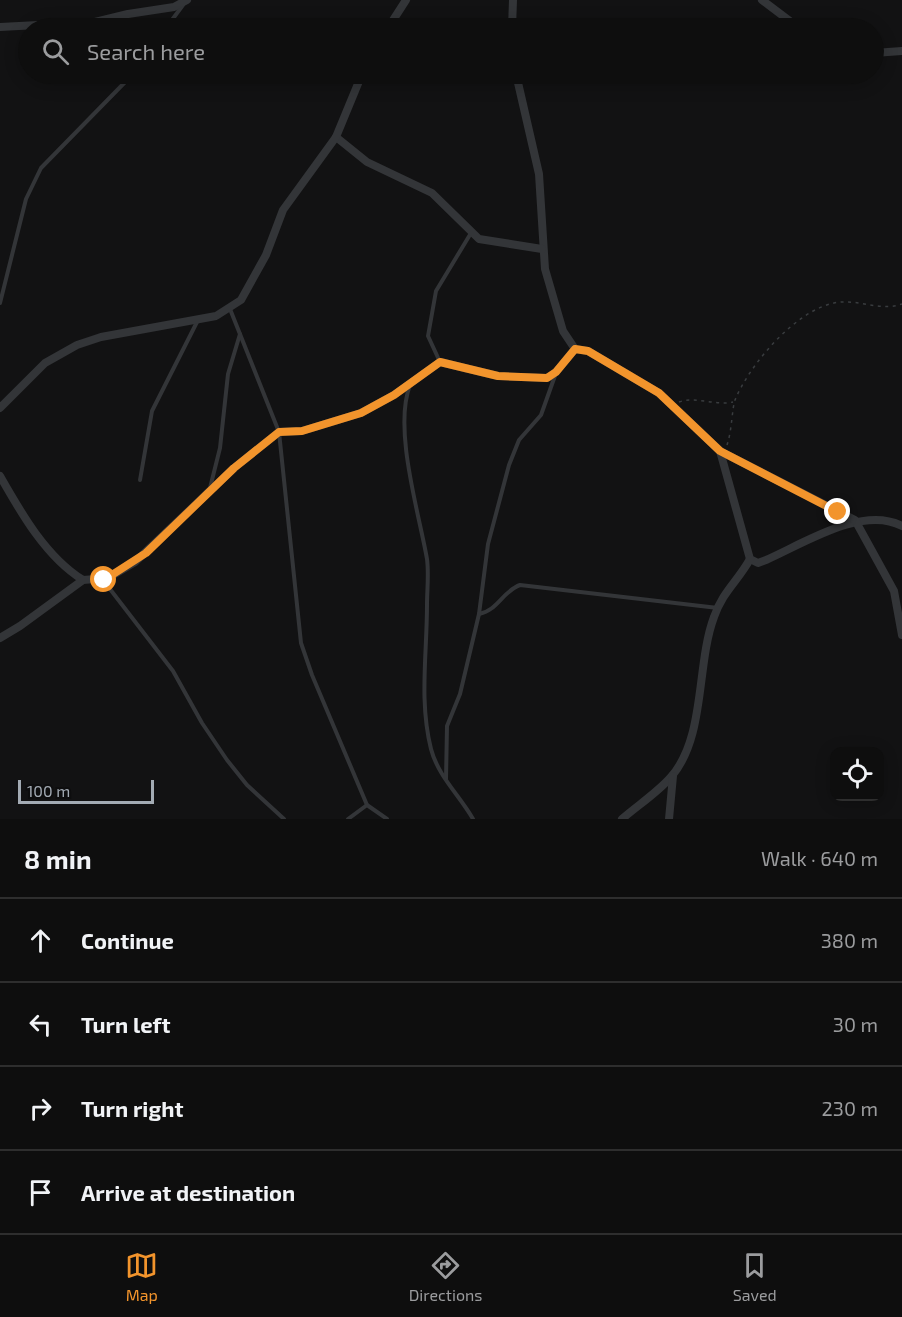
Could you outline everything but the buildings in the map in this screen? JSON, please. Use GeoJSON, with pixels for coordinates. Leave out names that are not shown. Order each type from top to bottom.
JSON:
{"type":"FeatureCollection","features":[{"type":"Feature","properties":{"kind":"street"},"geometry":{"type":"LineString","coordinates":[[394,18],[406,0]]}},
{"type":"Feature","properties":{"kind":"street"},"geometry":{"type":"LineString","coordinates":[[512,18],[513,0]]}},
{"type":"Feature","properties":{"kind":"street"},"geometry":{"type":"LineString","coordinates":[[762,0],[786,18]]}},
{"type":"Feature","properties":{"kind":"street"},"geometry":{"type":"LineString","coordinates":[[112,18],[174,7],[186,1]]}},
{"type":"Feature","properties":{"kind":"street"},"geometry":{"type":"LineString","coordinates":[[0,27],[18,26]]}},
{"type":"Feature","properties":{"kind":"street"},"geometry":{"type":"LineString","coordinates":[[884,52],[902,51]]}},
{"type":"Feature","properties":{"kind":"street"},"geometry":{"type":"LineString","coordinates":[[0,408],[45,363],[77,345],[101,337],[198,320],[230,309],[241,300],[257,272],[290,198],[316,167],[336,137],[358,84]]}},
{"type":"Feature","properties":{"kind":"street"},"geometry":{"type":"LineString","coordinates":[[518,84],[539,174],[544,224],[542,249],[563,331],[575,349],[588,351],[659,393],[720,451],[855,520],[894,591],[902,635]]}},
{"type":"Feature","properties":{"kind":"street"},"geometry":{"type":"LineString","coordinates":[[336,137],[367,162],[432,193],[471,233],[479,238],[542,249]]}},
{"type":"Feature","properties":{"kind":"street"},"geometry":{"type":"LineString","coordinates":[[0,638],[83,580],[104,580],[146,553],[209,491],[279,432],[302,431],[361,413],[394,395],[440,362],[510,377],[547,378],[556,372],[575,349]]}},
{"type":"Feature","properties":{"kind":"street"},"geometry":{"type":"LineString","coordinates":[[720,451],[750,559],[758,563],[855,520],[884,520],[902,526]]}},
{"type":"Feature","properties":{"kind":"street"},"geometry":{"type":"LineString","coordinates":[[0,476],[28,524],[66,567],[83,580]]}},
{"type":"Feature","properties":{"kind":"street"},"geometry":{"type":"LineString","coordinates":[[622,819],[673,776],[683,758],[694,724],[710,630],[727,589],[750,559]]}},
{"type":"Feature","properties":{"kind":"street"},"geometry":{"type":"LineString","coordinates":[[669,819],[673,776]]}},
{"type":"Feature","properties":{"kind":"lane"},"geometry":{"type":"LineString","coordinates":[[173,18],[186,1]]}},
{"type":"Feature","properties":{"kind":"lane"},"geometry":{"type":"LineString","coordinates":[[0,303],[26,199],[41,168],[123,84]]}},
{"type":"Feature","properties":{"kind":"lane"},"geometry":{"type":"LineString","coordinates":[[440,362],[428,336],[436,291],[471,233]]}},
{"type":"Feature","properties":{"kind":"lane"},"geometry":{"type":"LineString","coordinates":[[230,309],[279,432],[301,643],[312,675],[367,805],[387,819]]}},
{"type":"Feature","properties":{"kind":"lane"},"geometry":{"type":"LineString","coordinates":[[140,480],[152,411],[198,320]]}},
{"type":"Feature","properties":{"kind":"lane"},"geometry":{"type":"LineString","coordinates":[[209,491],[219,455],[228,374],[240,334]]}},
{"type":"Feature","properties":{"kind":"lane"},"geometry":{"type":"LineString","coordinates":[[446,780],[447,726],[460,694],[479,614],[488,544],[509,465],[519,440],[541,415],[556,372]]}},
{"type":"Feature","properties":{"kind":"lane"},"geometry":{"type":"LineString","coordinates":[[411,381],[405,405],[407,452],[428,569],[428,644],[424,662],[424,706],[432,752],[446,780],[473,819]]}},
{"type":"Feature","properties":{"kind":"lane"},"geometry":{"type":"LineString","coordinates":[[104,580],[173,671],[202,723],[227,760],[247,784],[284,819]]}},
{"type":"Feature","properties":{"kind":"lane"},"geometry":{"type":"LineString","coordinates":[[479,614],[494,608],[509,591],[520,585],[718,608]]}},
{"type":"Feature","properties":{"kind":"lane"},"geometry":{"type":"LineString","coordinates":[[348,819],[367,805]]}},
{"type":"Feature","properties":{"kind":"path"},"geometry":{"type":"LineString","coordinates":[[720,451],[727,445],[731,434],[734,402],[774,344],[790,326],[834,303],[848,302],[881,308],[902,304]]}},
{"type":"Feature","properties":{"kind":"path"},"geometry":{"type":"LineString","coordinates":[[673,405],[691,399],[712,404],[734,402]]}},
{"type":"Feature","properties":{"kind":"route"},"geometry":{"type":"LineString","coordinates":[[104,580],[146,553],[234,468],[279,432],[302,431],[361,413],[394,395],[440,362],[447,361],[498,376],[547,378],[556,372],[575,349],[588,351],[659,393],[720,451],[838,512]]}}]}
